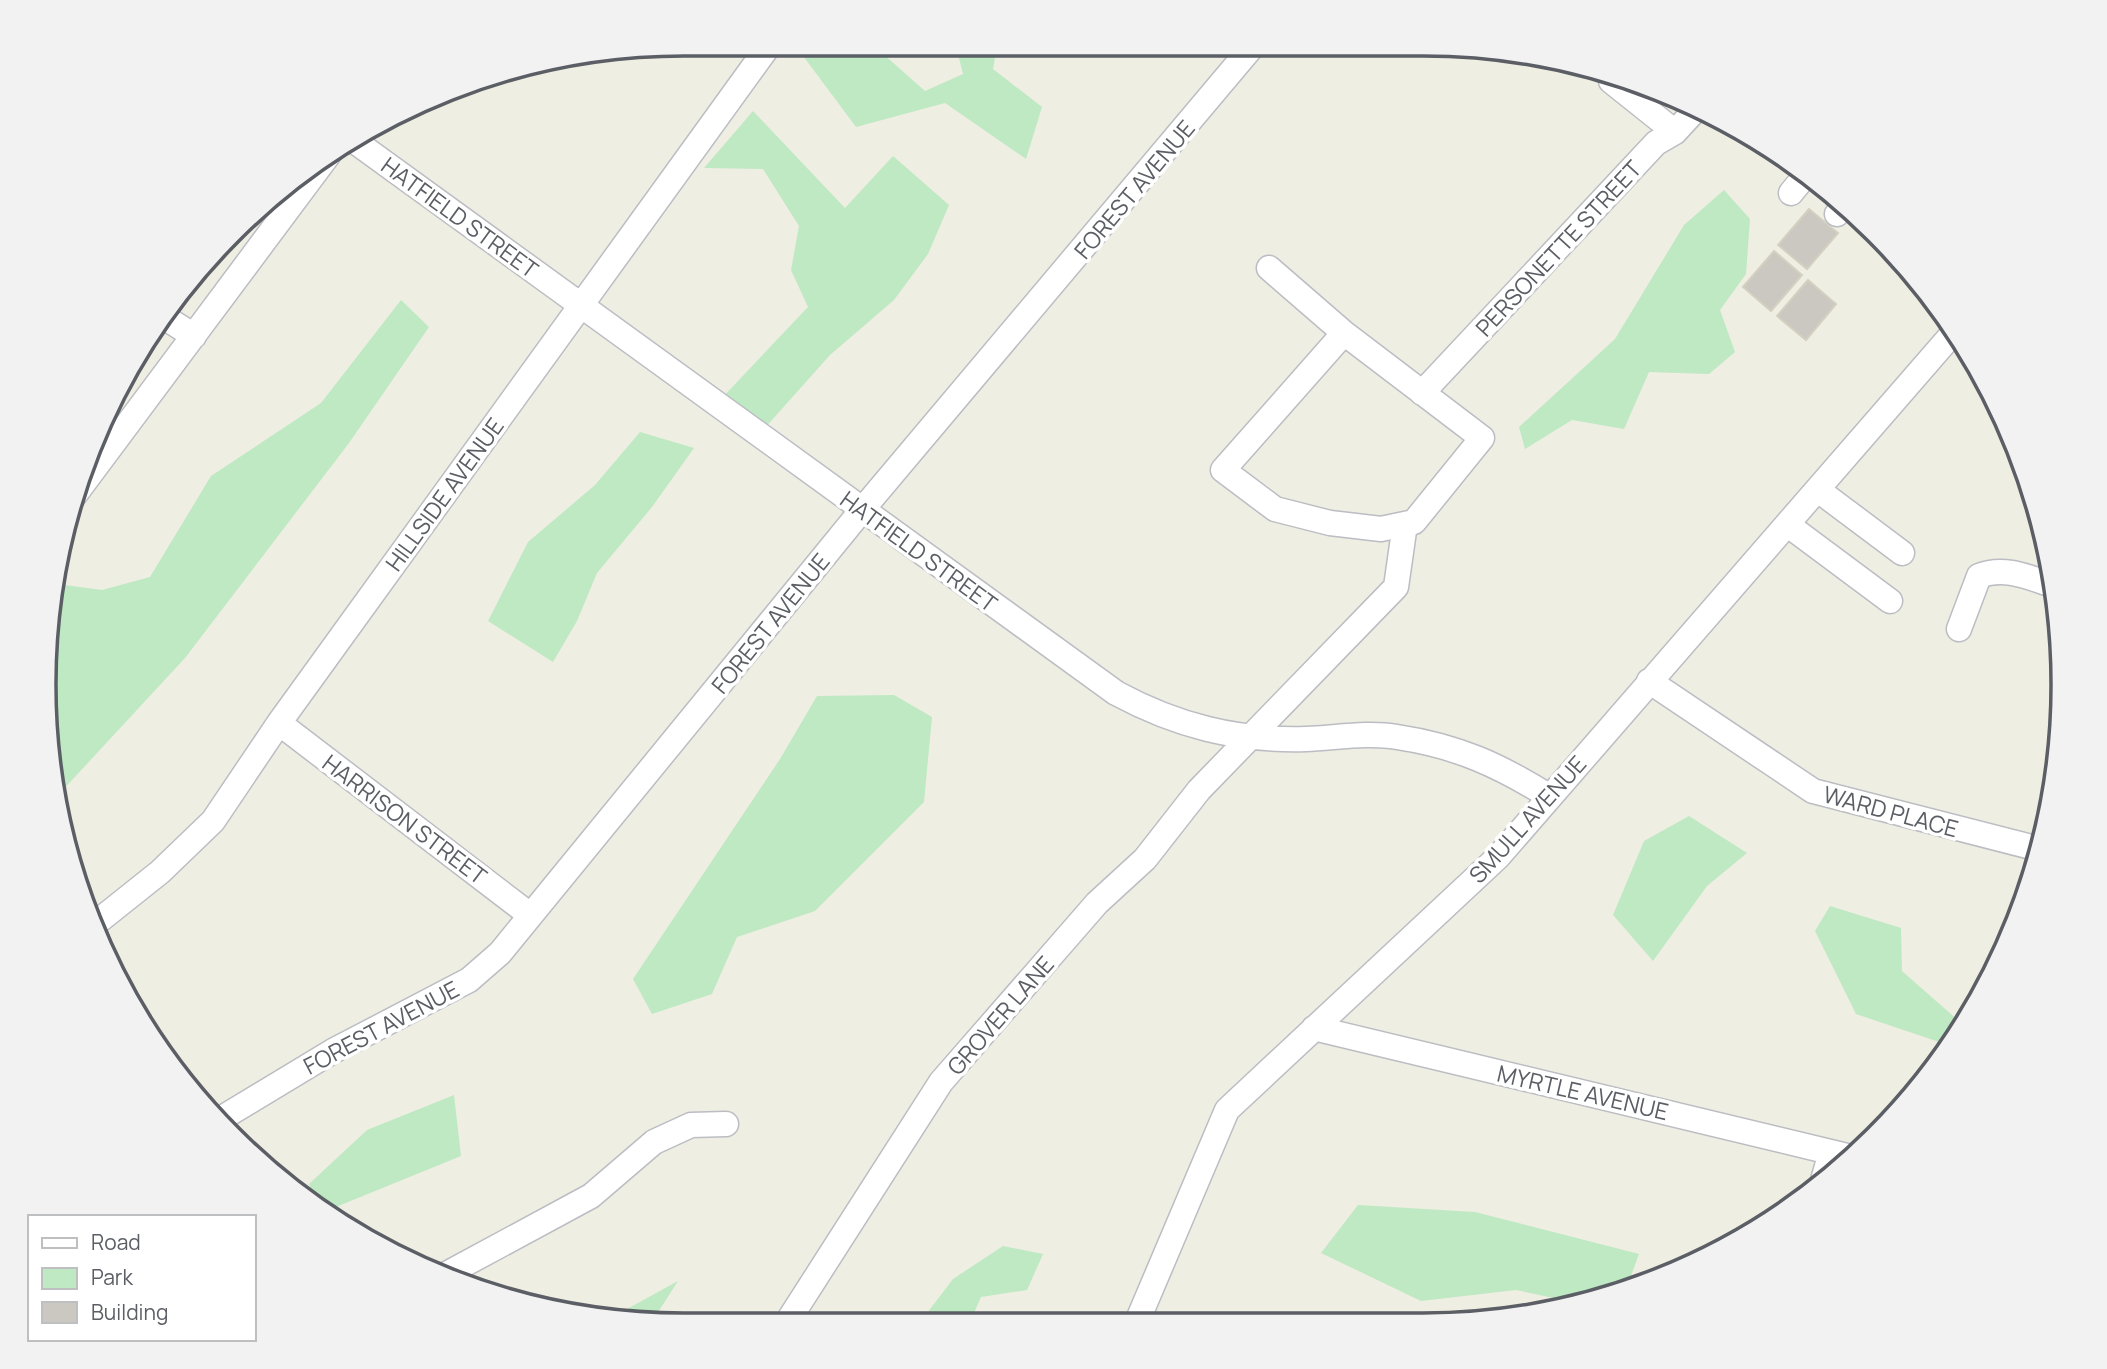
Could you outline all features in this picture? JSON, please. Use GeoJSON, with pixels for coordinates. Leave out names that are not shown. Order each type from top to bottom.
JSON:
{"type":"FeatureCollection","features":[{"type":"Feature","properties":{"kind":"street","name":"HILLSIDE AVENUE"},"geometry":{"type":"LineString","coordinates":[[101,919],[160,872],[213,821],[279,723],[761,56]]}},
{"type":"Feature","properties":{"kind":"street","name":"FOREST AVENUE"},"geometry":{"type":"LineString","coordinates":[[227,1115],[333,1051],[469,980],[500,953],[862,510],[1244,56]]}},
{"type":"Feature","properties":{"kind":"street"},"geometry":{"type":"LineString","coordinates":[[1619,87],[1675,132]]}},
{"type":"Feature","properties":{"kind":"street","name":"PERSONETTE STREET"},"geometry":{"type":"LineString","coordinates":[[1422,393],[1656,143],[1675,132],[1690,116]]}},
{"type":"Feature","properties":{"kind":"street","name":"HATFIELD STREET"},"geometry":{"type":"LineString","coordinates":[[361,146],[1116,693],[1185,724],[1249,737],[1394,736],[1459,750],[1505,769],[1550,797]]}},
{"type":"Feature","properties":{"kind":"street"},"geometry":{"type":"LineString","coordinates":[[94,469],[309,181]]}},
{"type":"Feature","properties":{"kind":"street"},"geometry":{"type":"LineString","coordinates":[[1269,268],[1344,333],[1482,438],[1414,522],[1381,529],[1330,523],[1275,509],[1223,470],[1344,333]]}},
{"type":"Feature","properties":{"kind":"street"},"geometry":{"type":"LineString","coordinates":[[172,322],[194,336]]}},
{"type":"Feature","properties":{"kind":"street","name":"SMULL AVENUE"},"geometry":{"type":"LineString","coordinates":[[1141,1313],[1227,1110],[1498,857],[1948,339]]}},
{"type":"Feature","properties":{"kind":"street"},"geometry":{"type":"LineString","coordinates":[[1818,490],[1902,553]]}},
{"type":"Feature","properties":{"kind":"street","name":"GROVER LANE"},"geometry":{"type":"LineString","coordinates":[[793,1313],[941,1082],[1097,903],[1145,859],[1199,790],[1396,587],[1405,524]]}},
{"type":"Feature","properties":{"kind":"street"},"geometry":{"type":"LineString","coordinates":[[1788,525],[1890,601]]}},
{"type":"Feature","properties":{"kind":"street"},"geometry":{"type":"LineString","coordinates":[[1959,629],[1979,576],[1989,572],[2014,573],[2042,582]]}},
{"type":"Feature","properties":{"kind":"street","name":"WARD PLACE"},"geometry":{"type":"LineString","coordinates":[[1649,681],[1813,791],[2030,847]]}},
{"type":"Feature","properties":{"kind":"street","name":"HARRISON STREET"},"geometry":{"type":"LineString","coordinates":[[279,723],[530,915]]}},
{"type":"Feature","properties":{"kind":"street","name":"MYRTLE AVENUE"},"geometry":{"type":"LineString","coordinates":[[1314,1028],[1840,1154]]}},
{"type":"Feature","properties":{"kind":"street"},"geometry":{"type":"LineString","coordinates":[[455,1269],[591,1196],[654,1142],[691,1125],[726,1124]]}},
{"type":"Feature","properties":{"kind":"green space"},"geometry":{"type":"Polygon","coordinates":[[[803,56],[885,56],[925,91],[963,74],[958,56],[995,56],[993,69],[1042,107],[1026,159],[945,103],[856,127],[803,56]]]}},
{"type":"Feature","properties":{"kind":"green space"},"geometry":{"type":"Polygon","coordinates":[[[753,111],[845,208],[893,156],[949,205],[928,254],[894,300],[830,355],[763,430],[720,400],[808,307],[791,270],[799,226],[763,169],[704,168],[753,111]]]}},
{"type":"Feature","properties":{"kind":"green space"},"geometry":{"type":"Polygon","coordinates":[[[1724,190],[1750,219],[1746,274],[1720,310],[1735,352],[1709,374],[1649,372],[1624,429],[1572,420],[1525,449],[1519,427],[1615,339],[1684,225],[1724,190]]]}},
{"type":"Feature","properties":{"kind":"green space"},"geometry":{"type":"Polygon","coordinates":[[[401,300],[429,327],[349,443],[185,658],[65,788],[57,726],[56,684],[57,643],[64,585],[102,590],[150,577],[211,476],[321,403],[401,300]]]}},
{"type":"Feature","properties":{"kind":"green space"},"geometry":{"type":"Polygon","coordinates":[[[640,432],[694,448],[652,507],[597,573],[577,621],[553,662],[488,621],[528,542],[595,485],[640,432]]]}},
{"type":"Feature","properties":{"kind":"green space"},"geometry":{"type":"Polygon","coordinates":[[[894,695],[932,717],[924,802],[815,911],[737,937],[712,994],[652,1014],[633,979],[780,759],[817,696],[894,695]]]}},
{"type":"Feature","properties":{"kind":"green space"},"geometry":{"type":"Polygon","coordinates":[[[1689,816],[1747,853],[1707,886],[1653,961],[1613,915],[1644,841],[1689,816]]]}},
{"type":"Feature","properties":{"kind":"green space"},"geometry":{"type":"Polygon","coordinates":[[[1830,906],[1901,928],[1902,971],[1955,1018],[1939,1042],[1856,1014],[1815,931],[1830,906]]]}},
{"type":"Feature","properties":{"kind":"green space"},"geometry":{"type":"Polygon","coordinates":[[[454,1095],[461,1156],[335,1207],[311,1190],[309,1184],[367,1130],[454,1095]]]}},
{"type":"Feature","properties":{"kind":"green space"},"geometry":{"type":"Polygon","coordinates":[[[1358,1205],[1475,1212],[1639,1254],[1630,1278],[1556,1299],[1516,1290],[1421,1301],[1321,1253],[1358,1205]]]}},
{"type":"Feature","properties":{"kind":"green space"},"geometry":{"type":"Polygon","coordinates":[[[1003,1246],[1043,1254],[1027,1290],[981,1297],[974,1313],[927,1313],[953,1279],[1003,1246]]]}},
{"type":"Feature","properties":{"kind":"green space"},"geometry":{"type":"Polygon","coordinates":[[[678,1281],[658,1312],[625,1310],[678,1281]]]}},
{"type":"Feature","properties":{"kind":"building"},"geometry":{"type":"Polygon","coordinates":[[[1809,209],[1838,233],[1807,269],[1778,245],[1809,209]]]}},
{"type":"Feature","properties":{"kind":"building"},"geometry":{"type":"Polygon","coordinates":[[[1774,251],[1802,275],[1771,311],[1743,287],[1774,251]]]}},
{"type":"Feature","properties":{"kind":"building"},"geometry":{"type":"Polygon","coordinates":[[[1808,280],[1836,304],[1806,340],[1777,316],[1808,280]]]}}]}
